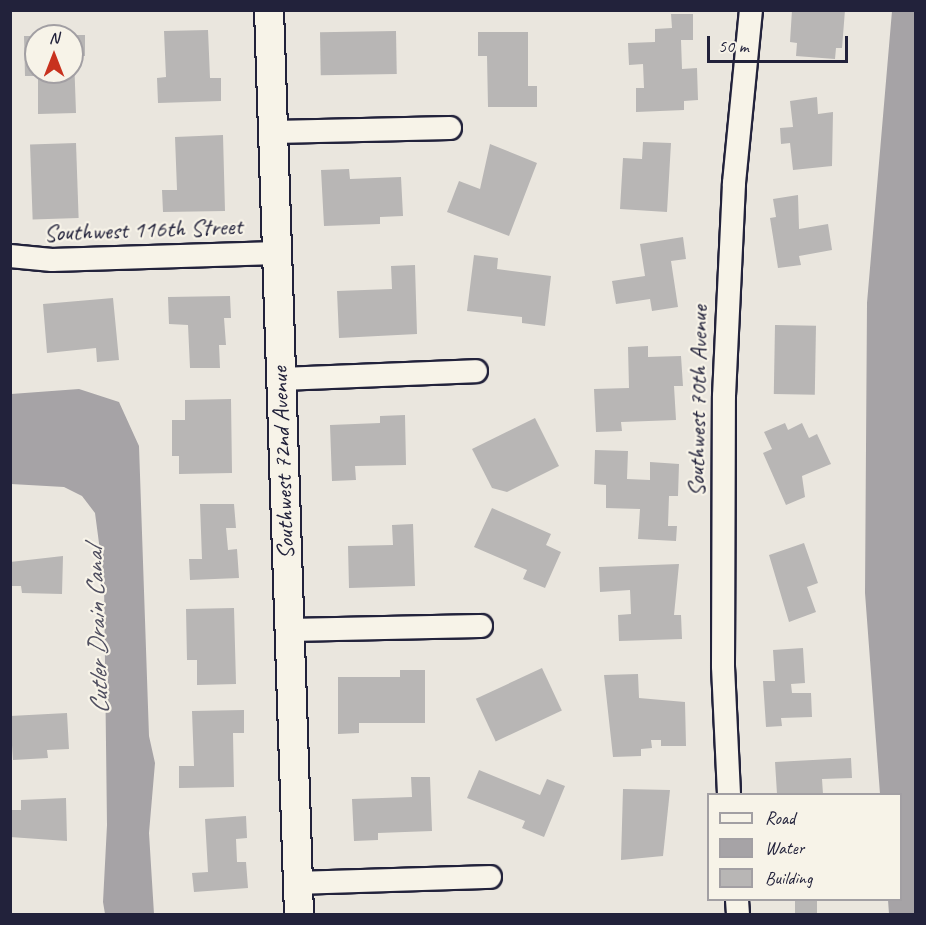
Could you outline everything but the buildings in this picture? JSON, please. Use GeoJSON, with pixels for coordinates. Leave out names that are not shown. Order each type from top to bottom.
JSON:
{"type":"FeatureCollection","features":[{"type":"Feature","properties":{"kind":"street","name":"Southwest 72nd Avenue"},"geometry":{"type":"LineString","coordinates":[[269,10],[299,915]]}},
{"type":"Feature","properties":{"kind":"street","name":"Southwest 70th Avenue"},"geometry":{"type":"LineString","coordinates":[[729,793],[723,666],[724,396],[734,183],[751,10]]}},
{"type":"Feature","properties":{"kind":"street"},"geometry":{"type":"LineString","coordinates":[[274,132],[450,128]]}},
{"type":"Feature","properties":{"kind":"street","name":"Southwest 116th Street"},"geometry":{"type":"LineString","coordinates":[[10,256],[51,260],[277,253]]}},
{"type":"Feature","properties":{"kind":"street"},"geometry":{"type":"LineString","coordinates":[[280,379],[476,371]]}},
{"type":"Feature","properties":{"kind":"street"},"geometry":{"type":"LineString","coordinates":[[288,630],[481,626]]}},
{"type":"Feature","properties":{"kind":"street"},"geometry":{"type":"LineString","coordinates":[[298,883],[490,877]]}},
{"type":"Feature","properties":{"kind":"water"},"geometry":{"type":"Polygon","coordinates":[[[915,10],[916,914],[889,914],[888,901],[902,901],[902,793],[880,793],[865,593],[867,303],[892,11],[915,10]]]}},
{"type":"Feature","properties":{"kind":"water"},"geometry":{"type":"Polygon","coordinates":[[[79,389],[119,402],[139,446],[149,736],[155,763],[149,833],[154,914],[105,914],[103,902],[107,825],[104,581],[95,513],[82,496],[64,487],[11,484],[11,394],[79,389]]]}},
{"type":"Feature","properties":{"kind":"water label","name":"Cutler Drain Canal"},"geometry":{"type":"Point","coordinates":[97,631]}}]}
